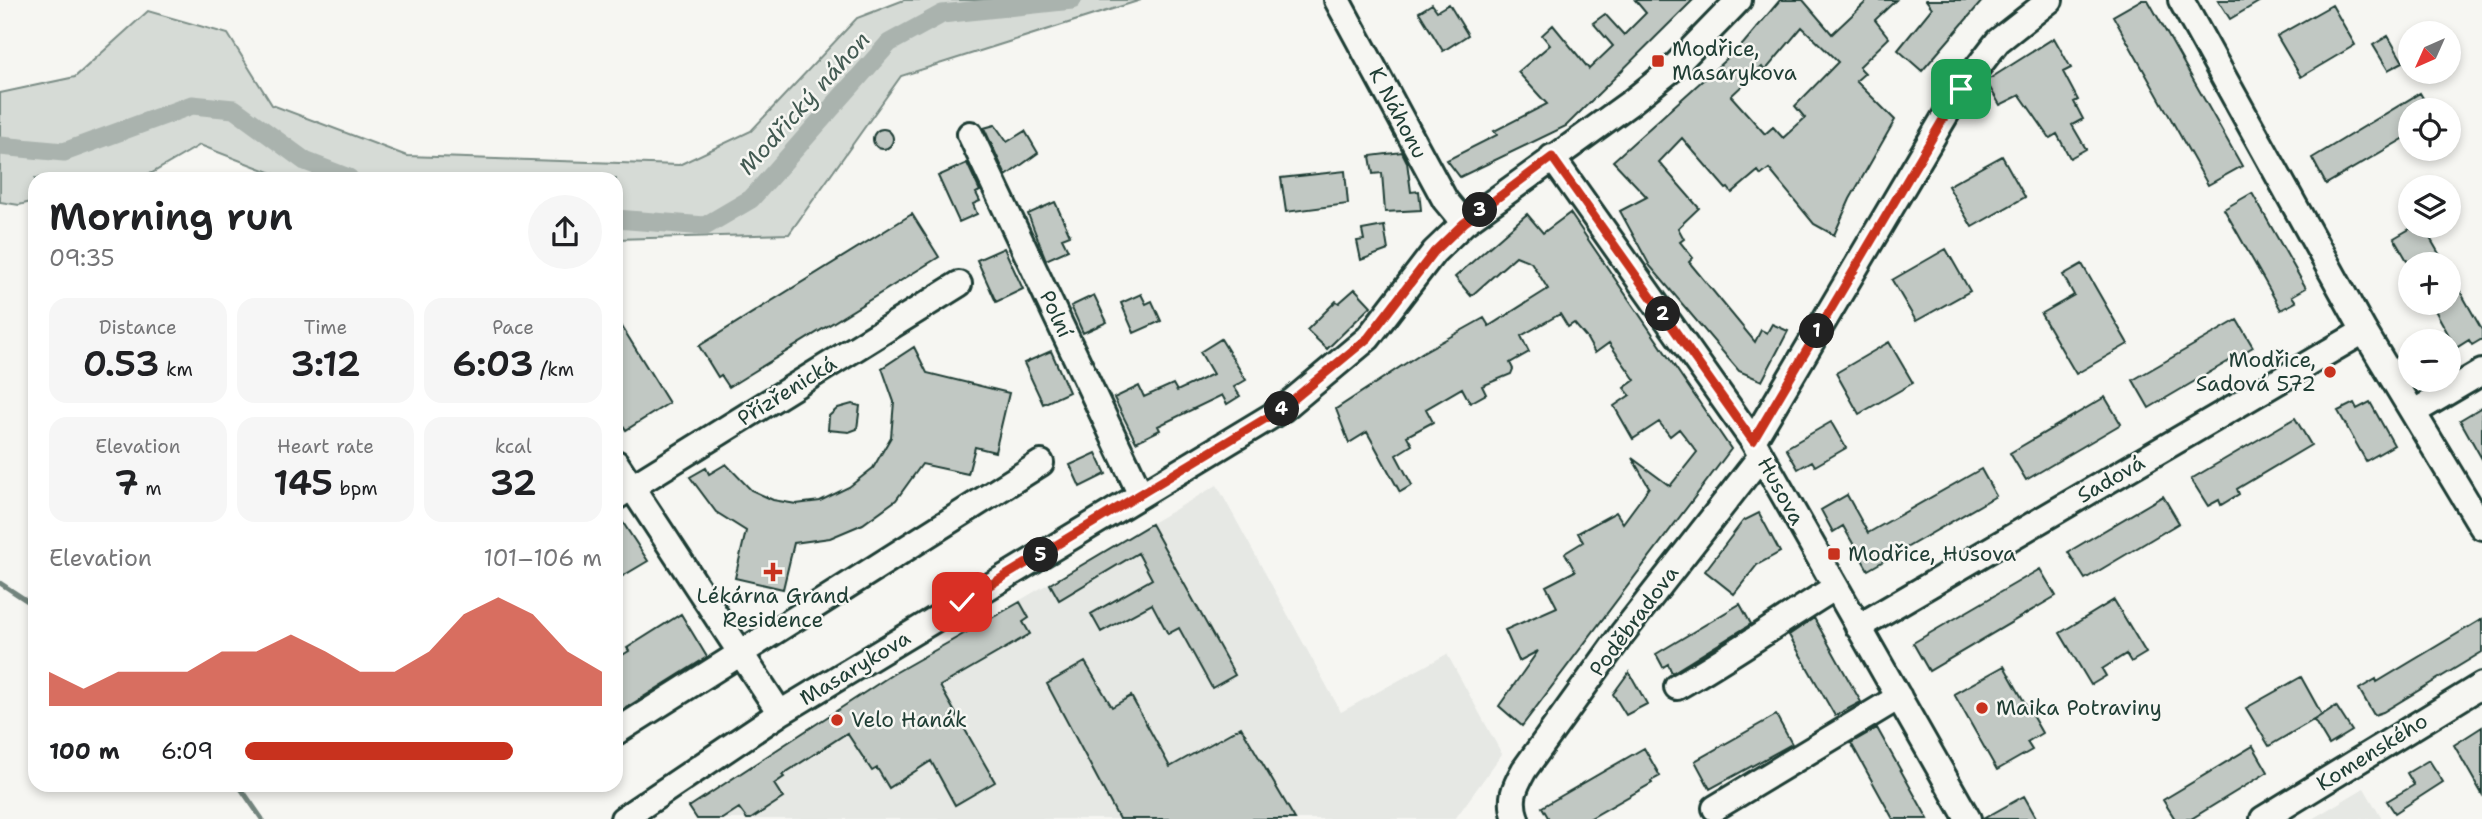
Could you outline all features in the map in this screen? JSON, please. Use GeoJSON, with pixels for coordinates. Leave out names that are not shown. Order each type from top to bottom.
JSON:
{"type":"FeatureCollection","features":[{"type":"Feature","properties":{"kind":"street","name":"K Náhonu"},"geometry":{"type":"LineString","coordinates":[[1337,0],[1445,200],[1464,223]]}},
{"type":"Feature","properties":{"kind":"street","name":"Masarykova"},"geometry":{"type":"LineString","coordinates":[[623,819],[780,713],[1283,408],[1368,338],[1434,252],[1464,223],[1630,103],[1671,70],[1739,0]]}},
{"type":"Feature","properties":{"kind":"street","name":"Poděbradova"},"geometry":{"type":"LineString","coordinates":[[1516,819],[1512,808],[1513,790],[1757,448],[1961,89],[1998,41],[2050,0]]}},
{"type":"Feature","properties":{"kind":"street"},"geometry":{"type":"LineString","coordinates":[[2181,0],[2364,331],[2482,527]]}},
{"type":"Feature","properties":{"kind":"street","name":"Polní"},"geometry":{"type":"LineString","coordinates":[[970,134],[1141,495]]}},
{"type":"Feature","properties":{"kind":"street","name":"Husova"},"geometry":{"type":"LineString","coordinates":[[1552,157],[1757,448],[1968,819]]}},
{"type":"Feature","properties":{"kind":"street","name":"Přízřenická"},"geometry":{"type":"LineString","coordinates":[[624,492],[959,284]]}},
{"type":"Feature","properties":{"kind":"street","name":"Sadová"},"geometry":{"type":"LineString","coordinates":[[1858,627],[2364,331]]}},
{"type":"Feature","properties":{"kind":"street"},"geometry":{"type":"LineString","coordinates":[[2414,412],[2482,372]]}},
{"type":"Feature","properties":{"kind":"street"},"geometry":{"type":"LineString","coordinates":[[623,728],[1041,463]]}},
{"type":"Feature","properties":{"kind":"street"},"geometry":{"type":"LineString","coordinates":[[624,492],[780,713]]}},
{"type":"Feature","properties":{"kind":"street"},"geometry":{"type":"LineString","coordinates":[[1677,687],[1751,645],[1768,629],[1836,587]]}},
{"type":"Feature","properties":{"kind":"street","name":"Komenského"},"geometry":{"type":"LineString","coordinates":[[2263,819],[2482,685]]}},
{"type":"Feature","properties":{"kind":"street"},"geometry":{"type":"LineString","coordinates":[[1715,808],[1899,697]]}},
{"type":"Feature","properties":{"kind":"shaded area"},"geometry":{"type":"Polygon","coordinates":[[[904,0],[1141,0],[901,76],[789,234],[623,239],[623,172],[270,172],[200,145],[154,172],[28,172],[28,203],[19,205],[0,202],[0,93],[75,77],[148,11],[228,34],[272,105],[407,156],[679,165],[751,131],[857,18],[904,0]]]}},
{"type":"Feature","properties":{"kind":"shaded area"},"geometry":{"type":"Polygon","coordinates":[[[1217,485],[1341,712],[1447,654],[1502,754],[1455,819],[697,819],[689,807],[894,674],[1217,485]]]}},
{"type":"Feature","properties":{"kind":"shaded area"},"geometry":{"type":"Polygon","coordinates":[[[2364,788],[2382,819],[2312,819],[2364,788]]]}},
{"type":"Feature","properties":{"kind":"building"},"geometry":{"type":"Polygon","coordinates":[[[1635,0],[1693,0],[1566,126],[1460,177],[1447,160],[1497,135],[1494,131],[1547,104],[1518,72],[1550,45],[1542,35],[1553,25],[1589,69],[1613,46],[1593,23],[1605,14],[1624,35],[1646,13],[1635,0]]]}},
{"type":"Feature","properties":{"kind":"building"},"geometry":{"type":"Polygon","coordinates":[[[1780,0],[1803,0],[1832,34],[1868,0],[1896,0],[1875,20],[1889,38],[1859,67],[1865,73],[1856,81],[1895,120],[1850,199],[1834,235],[1814,224],[1769,169],[1761,175],[1758,171],[1732,193],[1682,138],[1659,162],[1699,208],[1678,228],[1684,239],[1680,242],[1693,258],[1689,262],[1755,342],[1761,330],[1767,333],[1772,324],[1788,331],[1762,381],[1739,371],[1650,266],[1620,211],[1647,197],[1613,161],[1743,44],[1780,0]],[[1802,27],[1765,71],[1762,67],[1731,96],[1765,134],[1773,127],[1783,138],[1805,118],[1795,106],[1838,62],[1802,27]]]}},
{"type":"Feature","properties":{"kind":"building"},"geometry":{"type":"Polygon","coordinates":[[[1926,0],[1983,0],[1922,71],[1898,50],[1932,8],[1926,0]]]}},
{"type":"Feature","properties":{"kind":"building"},"geometry":{"type":"Polygon","coordinates":[[[2141,0],[2148,0],[2242,166],[2208,185],[2113,16],[2141,0]]]}},
{"type":"Feature","properties":{"kind":"building"},"geometry":{"type":"Polygon","coordinates":[[[2218,0],[2262,0],[2230,19],[2218,0]]]}},
{"type":"Feature","properties":{"kind":"building"},"geometry":{"type":"Polygon","coordinates":[[[1432,4],[1437,11],[1449,4],[1468,35],[1443,51],[1419,12],[1432,4]]]}},
{"type":"Feature","properties":{"kind":"building"},"geometry":{"type":"Polygon","coordinates":[[[2332,5],[2355,45],[2301,77],[2277,36],[2332,5]]]}},
{"type":"Feature","properties":{"kind":"building"},"geometry":{"type":"Polygon","coordinates":[[[2388,36],[2398,53],[2398,65],[2388,70],[2373,45],[2388,36]]]}},
{"type":"Feature","properties":{"kind":"building"},"geometry":{"type":"Polygon","coordinates":[[[2054,38],[2071,68],[2063,72],[2078,100],[2074,102],[2083,119],[2072,125],[2086,149],[2070,158],[2057,134],[2050,138],[2020,95],[2000,105],[1986,81],[2054,38]]]}},
{"type":"Feature","properties":{"kind":"building"},"geometry":{"type":"Polygon","coordinates":[[[2398,106],[2398,142],[2326,184],[2312,158],[2398,106]]]}},
{"type":"Feature","properties":{"kind":"building"},"geometry":{"type":"Polygon","coordinates":[[[995,125],[1007,142],[1025,131],[1038,153],[1006,176],[984,128],[995,125]]]}},
{"type":"Feature","properties":{"kind":"building"},"geometry":{"type":"Polygon","coordinates":[[[879,129],[887,129],[893,139],[887,149],[879,149],[873,143],[873,135],[879,129]]]}},
{"type":"Feature","properties":{"kind":"building"},"geometry":{"type":"Polygon","coordinates":[[[1402,152],[1407,162],[1411,192],[1419,191],[1421,210],[1385,212],[1382,173],[1373,174],[1370,156],[1402,152]]]}},
{"type":"Feature","properties":{"kind":"building"},"geometry":{"type":"Polygon","coordinates":[[[2002,156],[2025,197],[1972,227],[1948,186],[2002,156]]]}},
{"type":"Feature","properties":{"kind":"building"},"geometry":{"type":"Polygon","coordinates":[[[967,163],[980,191],[976,193],[980,201],[973,204],[977,214],[959,222],[938,176],[967,163]]]}},
{"type":"Feature","properties":{"kind":"building"},"geometry":{"type":"Polygon","coordinates":[[[1345,171],[1348,204],[1286,212],[1281,178],[1345,171]]]}},
{"type":"Feature","properties":{"kind":"building"},"geometry":{"type":"Polygon","coordinates":[[[2252,193],[2306,288],[2292,296],[2296,302],[2281,310],[2224,209],[2252,193]]]}},
{"type":"Feature","properties":{"kind":"building"},"geometry":{"type":"Polygon","coordinates":[[[1055,202],[1070,235],[1062,238],[1068,250],[1046,260],[1028,214],[1055,202]]]}},
{"type":"Feature","properties":{"kind":"building"},"geometry":{"type":"Polygon","coordinates":[[[1570,213],[1731,449],[1522,726],[1499,706],[1538,651],[1519,661],[1505,630],[1557,607],[1546,586],[1575,571],[1565,553],[1583,542],[1578,533],[1616,512],[1623,523],[1640,500],[1649,487],[1632,458],[1670,486],[1697,452],[1679,429],[1670,436],[1659,422],[1633,439],[1614,406],[1630,395],[1624,388],[1635,380],[1609,343],[1595,353],[1574,323],[1568,327],[1560,314],[1521,336],[1529,352],[1510,363],[1513,369],[1511,374],[1482,386],[1486,394],[1470,403],[1462,388],[1426,409],[1433,422],[1407,436],[1412,445],[1396,455],[1412,485],[1400,492],[1367,432],[1349,443],[1336,409],[1423,352],[1484,318],[1489,326],[1548,289],[1531,262],[1516,256],[1471,296],[1455,277],[1527,214],[1543,233],[1570,213]]]}},
{"type":"Feature","properties":{"kind":"building"},"geometry":{"type":"Polygon","coordinates":[[[912,214],[939,257],[729,387],[721,375],[718,377],[699,346],[912,214]]]}},
{"type":"Feature","properties":{"kind":"building"},"geometry":{"type":"Polygon","coordinates":[[[1384,226],[1388,250],[1361,260],[1357,241],[1364,240],[1362,230],[1384,226]]]}},
{"type":"Feature","properties":{"kind":"building"},"geometry":{"type":"Polygon","coordinates":[[[2398,236],[2398,238],[2430,238],[2438,252],[2402,252],[2394,238],[2398,236]]]}},
{"type":"Feature","properties":{"kind":"building"},"geometry":{"type":"Polygon","coordinates":[[[1004,248],[1023,289],[996,302],[977,260],[1004,248]]]}},
{"type":"Feature","properties":{"kind":"building"},"geometry":{"type":"Polygon","coordinates":[[[1946,249],[1970,291],[1916,321],[1892,280],[1946,249]]]}},
{"type":"Feature","properties":{"kind":"building"},"geometry":{"type":"Polygon","coordinates":[[[2082,264],[2128,344],[2076,374],[2041,314],[2074,295],[2063,275],[2082,264]]]}},
{"type":"Feature","properties":{"kind":"building"},"geometry":{"type":"Polygon","coordinates":[[[1355,289],[1371,306],[1327,349],[1307,330],[1336,301],[1339,303],[1355,289]]]}},
{"type":"Feature","properties":{"kind":"building"},"geometry":{"type":"Polygon","coordinates":[[[2461,293],[2482,330],[2482,339],[2472,345],[2469,340],[2461,345],[2461,329],[2445,329],[2438,315],[2461,315],[2461,293]]]}},
{"type":"Feature","properties":{"kind":"building"},"geometry":{"type":"Polygon","coordinates":[[[1141,294],[1146,304],[1152,301],[1161,321],[1134,333],[1121,303],[1141,294]]]}},
{"type":"Feature","properties":{"kind":"building"},"geometry":{"type":"Polygon","coordinates":[[[1094,295],[1107,322],[1083,333],[1071,306],[1094,295]]]}},
{"type":"Feature","properties":{"kind":"building"},"geometry":{"type":"Polygon","coordinates":[[[2237,320],[2253,347],[2149,408],[2133,380],[2237,320]]]}},
{"type":"Feature","properties":{"kind":"building"},"geometry":{"type":"Polygon","coordinates":[[[623,328],[669,403],[626,430],[623,425],[623,328]]]}},
{"type":"Feature","properties":{"kind":"building"},"geometry":{"type":"Polygon","coordinates":[[[1221,339],[1246,380],[1234,387],[1240,396],[1227,404],[1222,395],[1158,426],[1160,430],[1136,442],[1114,398],[1139,386],[1144,397],[1173,384],[1177,391],[1213,374],[1200,352],[1221,339]]]}},
{"type":"Feature","properties":{"kind":"building"},"geometry":{"type":"Polygon","coordinates":[[[1889,342],[1913,383],[1859,414],[1836,373],[1889,342]]]}},
{"type":"Feature","properties":{"kind":"building"},"geometry":{"type":"Polygon","coordinates":[[[914,347],[927,373],[1009,393],[995,452],[975,447],[968,474],[922,464],[896,500],[863,524],[830,538],[794,543],[783,589],[735,578],[746,531],[716,512],[690,477],[706,468],[709,474],[726,464],[751,490],[773,500],[796,504],[820,501],[849,487],[873,468],[891,437],[894,402],[882,368],[914,347]]]}},
{"type":"Feature","properties":{"kind":"building"},"geometry":{"type":"Polygon","coordinates":[[[1051,351],[1069,392],[1043,404],[1024,363],[1051,351]]]}},
{"type":"Feature","properties":{"kind":"building"},"geometry":{"type":"Polygon","coordinates":[[[2105,397],[2121,424],[2026,480],[2010,453],[2105,397]]]}},
{"type":"Feature","properties":{"kind":"building"},"geometry":{"type":"Polygon","coordinates":[[[2370,402],[2394,445],[2366,461],[2338,411],[2354,403],[2357,409],[2370,402]]]}},
{"type":"Feature","properties":{"kind":"building"},"geometry":{"type":"Polygon","coordinates":[[[852,404],[860,406],[857,429],[849,432],[828,430],[829,416],[838,408],[852,404]]]}},
{"type":"Feature","properties":{"kind":"building"},"geometry":{"type":"Polygon","coordinates":[[[2482,407],[2482,459],[2460,420],[2482,407]]]}},
{"type":"Feature","properties":{"kind":"building"},"geometry":{"type":"Polygon","coordinates":[[[2295,418],[2311,445],[2237,489],[2239,494],[2221,505],[2219,500],[2208,506],[2191,479],[2295,418]]]}},
{"type":"Feature","properties":{"kind":"building"},"geometry":{"type":"Polygon","coordinates":[[[1831,422],[1846,448],[1815,466],[1812,461],[1798,469],[1786,448],[1831,422]]]}},
{"type":"Feature","properties":{"kind":"building"},"geometry":{"type":"Polygon","coordinates":[[[1096,453],[1106,474],[1080,487],[1070,465],[1096,453]]]}},
{"type":"Feature","properties":{"kind":"building"},"geometry":{"type":"Polygon","coordinates":[[[1981,469],[1996,496],[1868,570],[1843,526],[1833,532],[1821,510],[1847,495],[1868,533],[1981,469]]]}},
{"type":"Feature","properties":{"kind":"building"},"geometry":{"type":"Polygon","coordinates":[[[2163,496],[2179,523],[2085,579],[2068,552],[2163,496]]]}},
{"type":"Feature","properties":{"kind":"building"},"geometry":{"type":"Polygon","coordinates":[[[1759,513],[1780,552],[1757,565],[1734,594],[1705,571],[1743,521],[1759,513]]]}},
{"type":"Feature","properties":{"kind":"building"},"geometry":{"type":"Polygon","coordinates":[[[623,523],[648,561],[623,576],[623,523]]]}},
{"type":"Feature","properties":{"kind":"building"},"geometry":{"type":"Polygon","coordinates":[[[1151,524],[1235,675],[1212,688],[1179,628],[1168,634],[1152,604],[1101,632],[1091,614],[1152,579],[1138,553],[1059,600],[1050,584],[1151,524]]]}},
{"type":"Feature","properties":{"kind":"building"},"geometry":{"type":"Polygon","coordinates":[[[2040,569],[2056,596],[1929,671],[1913,643],[2040,569]]]}},
{"type":"Feature","properties":{"kind":"building"},"geometry":{"type":"Polygon","coordinates":[[[2114,600],[2146,653],[2131,662],[2126,654],[2102,669],[2106,676],[2091,685],[2060,633],[2114,600]]]}},
{"type":"Feature","properties":{"kind":"building"},"geometry":{"type":"Polygon","coordinates":[[[1020,602],[1029,618],[1023,622],[1030,634],[940,686],[995,782],[955,805],[931,761],[889,788],[877,768],[872,771],[847,733],[782,775],[784,777],[774,784],[783,798],[751,819],[747,819],[739,808],[722,819],[697,819],[689,807],[893,674],[1020,602]]]}},
{"type":"Feature","properties":{"kind":"building"},"geometry":{"type":"Polygon","coordinates":[[[1740,604],[1751,624],[1672,673],[1668,664],[1663,667],[1656,654],[1740,604]]]}},
{"type":"Feature","properties":{"kind":"building"},"geometry":{"type":"Polygon","coordinates":[[[681,614],[707,657],[623,710],[623,655],[629,651],[627,648],[681,614]]]}},
{"type":"Feature","properties":{"kind":"building"},"geometry":{"type":"Polygon","coordinates":[[[1814,618],[1861,702],[1835,716],[1789,635],[1814,618]]]}},
{"type":"Feature","properties":{"kind":"building"},"geometry":{"type":"Polygon","coordinates":[[[2482,619],[2482,652],[2374,715],[2359,689],[2376,679],[2377,682],[2482,619]]]}},
{"type":"Feature","properties":{"kind":"building"},"geometry":{"type":"Polygon","coordinates":[[[1085,662],[1112,707],[1131,696],[1170,767],[1241,727],[1295,819],[1119,819],[1047,684],[1085,662]]]}},
{"type":"Feature","properties":{"kind":"building"},"geometry":{"type":"Polygon","coordinates":[[[2004,666],[2042,733],[2027,742],[2032,750],[1997,770],[1954,694],[2004,666]]]}},
{"type":"Feature","properties":{"kind":"building"},"geometry":{"type":"Polygon","coordinates":[[[1629,672],[1647,704],[1626,715],[1613,694],[1629,672]]]}},
{"type":"Feature","properties":{"kind":"building"},"geometry":{"type":"Polygon","coordinates":[[[2301,677],[2322,715],[2269,746],[2246,708],[2301,677]]]}},
{"type":"Feature","properties":{"kind":"building"},"geometry":{"type":"Polygon","coordinates":[[[2336,706],[2352,731],[2329,745],[2314,720],[2336,706]]]}},
{"type":"Feature","properties":{"kind":"building"},"geometry":{"type":"Polygon","coordinates":[[[1776,715],[1792,744],[1710,789],[1695,761],[1776,715]]]}},
{"type":"Feature","properties":{"kind":"building"},"geometry":{"type":"Polygon","coordinates":[[[2482,727],[2482,794],[2454,745],[2482,727]]]}},
{"type":"Feature","properties":{"kind":"building"},"geometry":{"type":"Polygon","coordinates":[[[1877,728],[1928,819],[1893,819],[1851,743],[1877,728]]]}},
{"type":"Feature","properties":{"kind":"building"},"geometry":{"type":"Polygon","coordinates":[[[2253,746],[2268,772],[2191,819],[2175,819],[2163,800],[2253,746]]]}},
{"type":"Feature","properties":{"kind":"building"},"geometry":{"type":"Polygon","coordinates":[[[1644,748],[1660,776],[1651,781],[1652,783],[1589,819],[1549,819],[1542,807],[1644,748]]]}},
{"type":"Feature","properties":{"kind":"building"},"geometry":{"type":"Polygon","coordinates":[[[2429,760],[2443,782],[2395,813],[2387,801],[2414,785],[2407,773],[2429,760]]]}},
{"type":"Feature","properties":{"kind":"building"},"geometry":{"type":"Polygon","coordinates":[[[2024,796],[2037,819],[1983,819],[2024,796]]]}},
{"type":"Feature","properties":{"kind":"waterway","name":"Modřický náhon"},"geometry":{"type":"LineString","coordinates":[[623,220],[705,226],[751,199],[889,43],[942,14],[1072,0]]}},
{"type":"Feature","properties":{"kind":"waterway","name":"Modřický náhon"},"geometry":{"type":"LineString","coordinates":[[0,146],[64,152],[192,105],[234,109],[305,161],[333,172]]}},
{"type":"Feature","properties":{"kind":"waterway"},"geometry":{"type":"LineString","coordinates":[[0,583],[28,601]]}},
{"type":"Feature","properties":{"kind":"waterway"},"geometry":{"type":"LineString","coordinates":[[243,792],[262,819]]}},
{"type":"Feature","properties":{"kind":"place","name":"Modřice, Masarykova"},"geometry":{"type":"Point","coordinates":[1658,61]}},
{"type":"Feature","properties":{"kind":"place","name":"Modřice, Sadová 572"},"geometry":{"type":"Point","coordinates":[2330,372]}},
{"type":"Feature","properties":{"kind":"place","name":"Modřice, Husova"},"geometry":{"type":"Point","coordinates":[1834,554]}},
{"type":"Feature","properties":{"kind":"place","name":"Lékárna Grand Residence"},"geometry":{"type":"Point","coordinates":[773,572]}},
{"type":"Feature","properties":{"kind":"place","name":"Maika Potraviny"},"geometry":{"type":"Point","coordinates":[1982,708]}},
{"type":"Feature","properties":{"kind":"place","name":"Velo Hanák"},"geometry":{"type":"Point","coordinates":[837,720]}},
{"type":"Feature","properties":{"kind":"route"},"geometry":{"type":"LineString","coordinates":[[962,602],[1283,408],[1368,338],[1434,252],[1464,223],[1552,157],[1753,441],[1961,89]]}}]}
